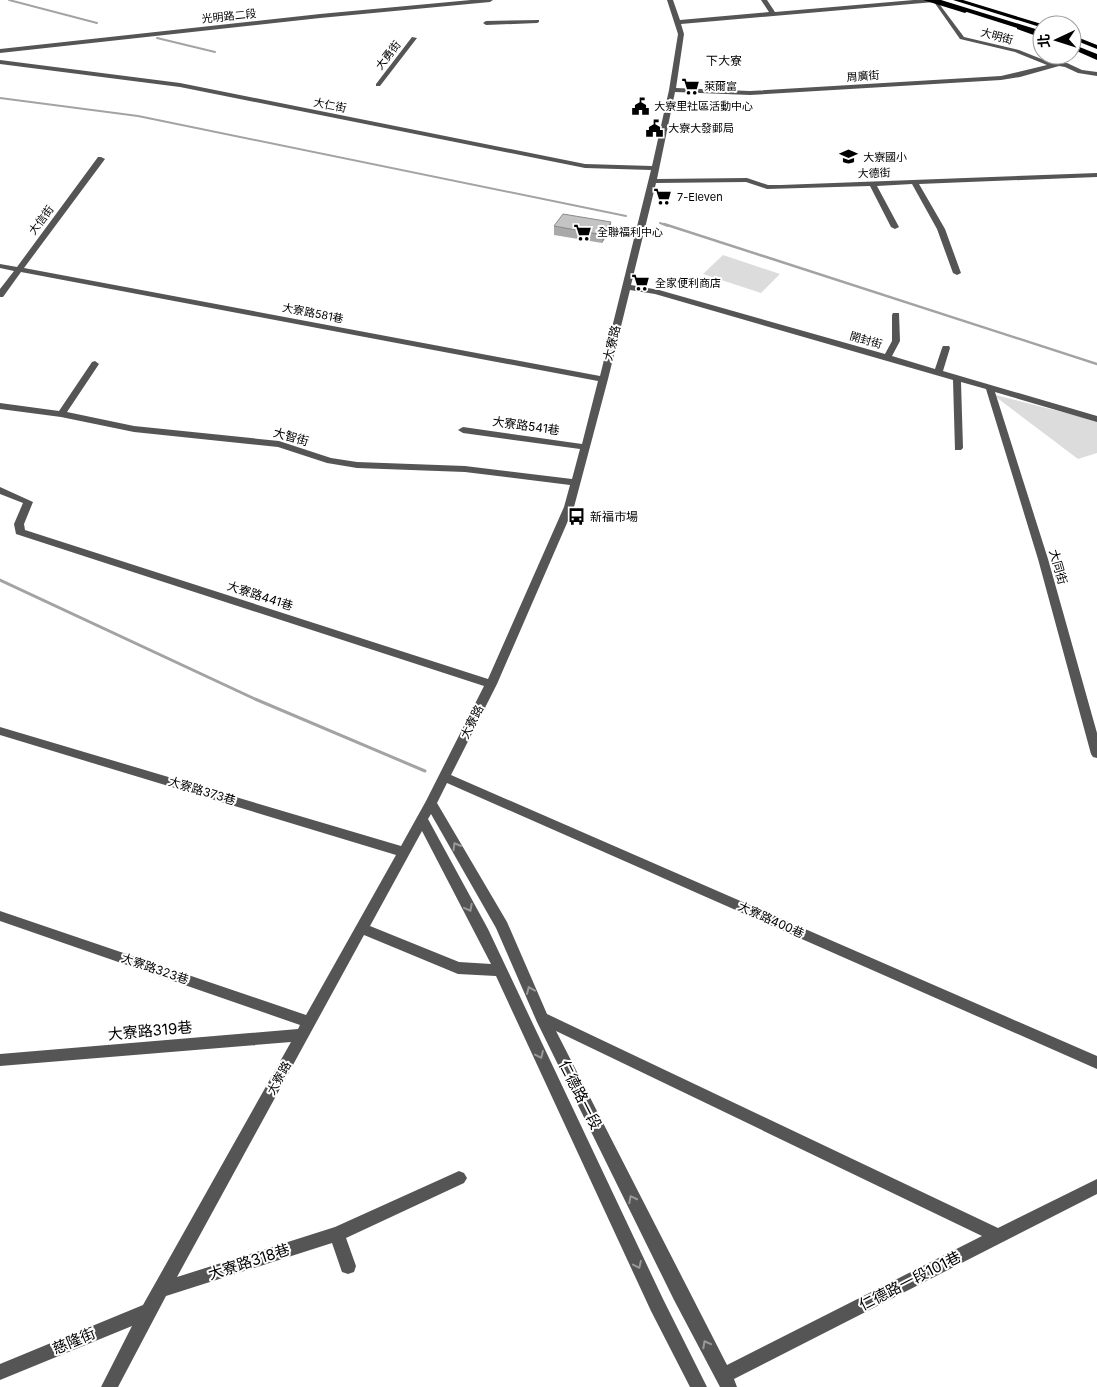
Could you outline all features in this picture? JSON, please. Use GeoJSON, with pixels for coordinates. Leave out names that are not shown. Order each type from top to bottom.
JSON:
{"type":"FeatureCollection","features":[{"type":"Feature","properties":{"kind":"highway"},"geometry":{"type":"LineString","coordinates":[[946,0],[1032,25]]}},
{"type":"Feature","properties":{"kind":"highway"},"geometry":{"type":"LineString","coordinates":[[935,1],[1032,32]]}},
{"type":"Feature","properties":{"kind":"highway"},"geometry":{"type":"LineString","coordinates":[[1082,44],[1097,51]]}},
{"type":"Feature","properties":{"kind":"highway"},"geometry":{"type":"LineString","coordinates":[[1082,51],[1097,58]]}},
{"type":"Feature","properties":{"kind":"main road"},"geometry":{"type":"LineString","coordinates":[[927,0],[935,1]]}},
{"type":"Feature","properties":{"kind":"main road"},"geometry":{"type":"LineString","coordinates":[[955,0],[1032,25]]}},
{"type":"Feature","properties":{"kind":"main road"},"geometry":{"type":"LineString","coordinates":[[1082,42],[1097,47]]}},
{"type":"Feature","properties":{"kind":"street","name":"光明路二段"},"geometry":{"type":"LineString","coordinates":[[0,46],[437,0]]}},
{"type":"Feature","properties":{"kind":"street","name":"光明路二段"},"geometry":{"type":"LineString","coordinates":[[0,51],[312,17],[490,0]]}},
{"type":"Feature","properties":{"kind":"street","name":"大寮路"},"geometry":{"type":"LineString","coordinates":[[109,1387],[160,1290],[431,803],[492,684],[569,506],[604,379],[656,168],[672,90],[681,34],[670,0]]}},
{"type":"Feature","properties":{"kind":"street"},"geometry":{"type":"LineString","coordinates":[[764,0],[773,14]]}},
{"type":"Feature","properties":{"kind":"street"},"geometry":{"type":"LineString","coordinates":[[678,22],[927,0]]}},
{"type":"Feature","properties":{"kind":"street","name":"大明街"},"geometry":{"type":"LineString","coordinates":[[935,1],[962,38],[1017,51],[1054,66],[1063,64],[1080,72],[1097,74]]}},
{"type":"Feature","properties":{"kind":"street"},"geometry":{"type":"LineString","coordinates":[[486,22],[537,21]]}},
{"type":"Feature","properties":{"kind":"street","name":"大勇街"},"geometry":{"type":"LineString","coordinates":[[378,85],[414,38]]}},
{"type":"Feature","properties":{"kind":"street","name":"大仁街"},"geometry":{"type":"LineString","coordinates":[[0,62],[180,85],[586,166],[656,168]]}},
{"type":"Feature","properties":{"kind":"street","name":"周廣街"},"geometry":{"type":"LineString","coordinates":[[672,90],[750,93],[1001,78],[1054,66]]}},
{"type":"Feature","properties":{"kind":"street","name":"大信街"},"geometry":{"type":"LineString","coordinates":[[0,295],[101,159]]}},
{"type":"Feature","properties":{"kind":"street","name":"大德街"},"geometry":{"type":"LineString","coordinates":[[653,180],[747,180],[767,187],[781,187],[1097,176]]}},
{"type":"Feature","properties":{"kind":"street"},"geometry":{"type":"LineString","coordinates":[[915,183],[941,229],[957,273]]}},
{"type":"Feature","properties":{"kind":"street"},"geometry":{"type":"LineString","coordinates":[[873,184],[895,227]]}},
{"type":"Feature","properties":{"kind":"street","name":"大寮路581巷"},"geometry":{"type":"LineString","coordinates":[[0,266],[604,379]]}},
{"type":"Feature","properties":{"kind":"street","name":"開封街"},"geometry":{"type":"LineString","coordinates":[[626,287],[664,294],[1097,419]]}},
{"type":"Feature","properties":{"kind":"street"},"geometry":{"type":"LineString","coordinates":[[887,358],[896,341],[896,315]]}},
{"type":"Feature","properties":{"kind":"street"},"geometry":{"type":"LineString","coordinates":[[938,373],[946,348]]}},
{"type":"Feature","properties":{"kind":"street"},"geometry":{"type":"LineString","coordinates":[[61,414],[95,364]]}},
{"type":"Feature","properties":{"kind":"street"},"geometry":{"type":"LineString","coordinates":[[957,379],[958,448]]}},
{"type":"Feature","properties":{"kind":"street","name":"大同街"},"geometry":{"type":"LineString","coordinates":[[990,389],[1043,558],[1097,754]]}},
{"type":"Feature","properties":{"kind":"street","name":"大智街"},"geometry":{"type":"LineString","coordinates":[[0,406],[61,414],[134,429],[279,444],[330,461],[357,465],[465,469],[576,484]]}},
{"type":"Feature","properties":{"kind":"street","name":"大寮路541巷"},"geometry":{"type":"LineString","coordinates":[[463,430],[586,448]]}},
{"type":"Feature","properties":{"kind":"street","name":"大寮路441巷"},"geometry":{"type":"LineString","coordinates":[[0,490],[28,502],[19,524],[20,532],[492,684]]}},
{"type":"Feature","properties":{"kind":"street","name":"大寮路373巷"},"geometry":{"type":"LineString","coordinates":[[0,731],[404,852]]}},
{"type":"Feature","properties":{"kind":"street","name":"大寮路400巷"},"geometry":{"type":"LineString","coordinates":[[444,776],[1097,1063]]}},
{"type":"Feature","properties":{"kind":"street","name":"仁德路一段"},"geometry":{"type":"LineString","coordinates":[[431,803],[502,926],[542,1018],[680,1294],[726,1381]]}},
{"type":"Feature","properties":{"kind":"street","name":"仁德路一段"},"geometry":{"type":"LineString","coordinates":[[422,819],[483,933],[657,1305],[699,1387]]}},
{"type":"Feature","properties":{"kind":"street","name":"大寮路323巷"},"geometry":{"type":"LineString","coordinates":[[0,916],[306,1029]]}},
{"type":"Feature","properties":{"kind":"street"},"geometry":{"type":"LineString","coordinates":[[361,928],[458,968],[500,970]]}},
{"type":"Feature","properties":{"kind":"street"},"geometry":{"type":"LineString","coordinates":[[542,1018],[998,1236]]}},
{"type":"Feature","properties":{"kind":"street","name":"大寮路319巷"},"geometry":{"type":"LineString","coordinates":[[0,1060],[306,1029]]}},
{"type":"Feature","properties":{"kind":"street","name":"大寮路318巷"},"geometry":{"type":"LineString","coordinates":[[160,1290],[337,1234],[459,1178]]}},
{"type":"Feature","properties":{"kind":"street","name":"仁德路一段101巷"},"geometry":{"type":"LineString","coordinates":[[726,1381],[998,1236],[1097,1186]]}},
{"type":"Feature","properties":{"kind":"street"},"geometry":{"type":"LineString","coordinates":[[337,1234],[348,1266]]}},
{"type":"Feature","properties":{"kind":"street","name":"慈隆街"},"geometry":{"type":"LineString","coordinates":[[0,1372],[149,1310]]}},
{"type":"Feature","properties":{"kind":"shaded area"},"geometry":{"type":"Polygon","coordinates":[[[723,255],[780,274],[761,293],[703,274],[723,255]]]}},
{"type":"Feature","properties":{"kind":"shaded area"},"geometry":{"type":"Polygon","coordinates":[[[992,394],[1097,421],[1097,453],[1078,459],[992,394]]]}},
{"type":"Feature","properties":{"kind":"building"},"geometry":{"type":"Polygon","coordinates":[[[563,214],[611,222],[603,235],[554,226],[563,214]]]}},
{"type":"Feature","properties":{"kind":"waterway"},"geometry":{"type":"LineString","coordinates":[[9,0],[97,23]]}},
{"type":"Feature","properties":{"kind":"waterway"},"geometry":{"type":"LineString","coordinates":[[157,38],[215,52]]}},
{"type":"Feature","properties":{"kind":"waterway"},"geometry":{"type":"LineString","coordinates":[[0,98],[138,116],[626,216]]}},
{"type":"Feature","properties":{"kind":"waterway"},"geometry":{"type":"LineString","coordinates":[[660,223],[668,226]]}},
{"type":"Feature","properties":{"kind":"waterway"},"geometry":{"type":"LineString","coordinates":[[664,224],[1097,364]]}},
{"type":"Feature","properties":{"kind":"waterway"},"geometry":{"type":"LineString","coordinates":[[0,580],[255,699],[425,771]]}},
{"type":"Feature","properties":{"kind":"place","name":"萊爾富"},"geometry":{"type":"Point","coordinates":[690,86]}},
{"type":"Feature","properties":{"kind":"place","name":"大寮里社區活動中心"},"geometry":{"type":"Point","coordinates":[640,106]}},
{"type":"Feature","properties":{"kind":"place","name":"大寮大發郵局"},"geometry":{"type":"Point","coordinates":[654,128]}},
{"type":"Feature","properties":{"kind":"place","name":"大寮國小"},"geometry":{"type":"Point","coordinates":[849,157]}},
{"type":"Feature","properties":{"kind":"place","name":"7-Eleven"},"geometry":{"type":"Point","coordinates":[663,197]}},
{"type":"Feature","properties":{"kind":"place","name":"全聯福利中心"},"geometry":{"type":"Point","coordinates":[583,232]}},
{"type":"Feature","properties":{"kind":"place","name":"全家便利商店"},"geometry":{"type":"Point","coordinates":[641,283]}},
{"type":"Feature","properties":{"kind":"place","name":"新福市場"},"geometry":{"type":"Point","coordinates":[576,517]}},
{"type":"Feature","properties":{"kind":"district","name":"下大寮"},"geometry":{"type":"Point","coordinates":[724,61]}}]}
